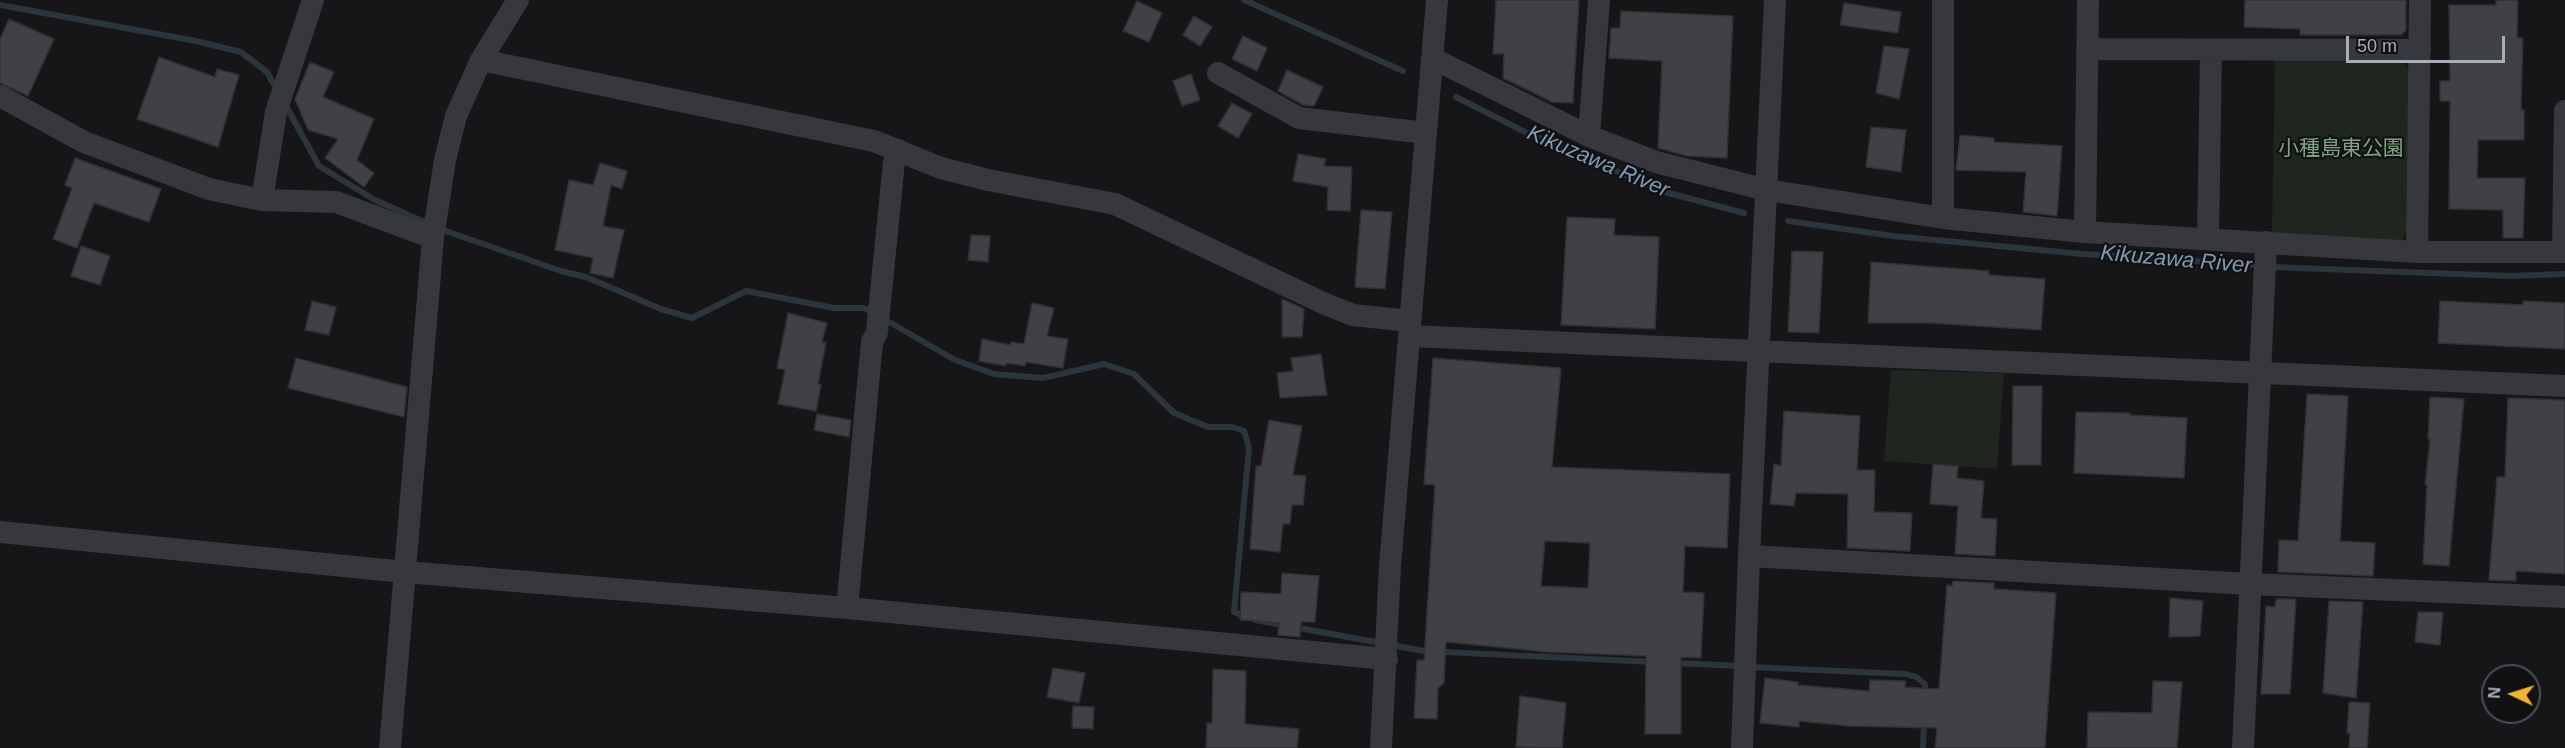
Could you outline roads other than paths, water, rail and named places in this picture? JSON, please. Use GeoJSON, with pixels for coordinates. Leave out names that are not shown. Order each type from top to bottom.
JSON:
{"type":"FeatureCollection","features":[{"type":"Feature","properties":{"kind":"street"},"geometry":{"type":"LineString","coordinates":[[262,200],[276,112],[313,0]]}},
{"type":"Feature","properties":{"kind":"street"},"geometry":{"type":"LineString","coordinates":[[390,748],[433,238],[445,160],[456,116],[481,60],[518,0]]}},
{"type":"Feature","properties":{"kind":"street"},"geometry":{"type":"LineString","coordinates":[[1381,748],[1390,566],[1437,0]]}},
{"type":"Feature","properties":{"kind":"street"},"geometry":{"type":"LineString","coordinates":[[1589,136],[1599,0]]}},
{"type":"Feature","properties":{"kind":"street"},"geometry":{"type":"LineString","coordinates":[[1742,748],[1775,0]]}},
{"type":"Feature","properties":{"kind":"street"},"geometry":{"type":"LineString","coordinates":[[1942,0],[1943,218]]}},
{"type":"Feature","properties":{"kind":"street"},"geometry":{"type":"LineString","coordinates":[[2085,232],[2088,0]]}},
{"type":"Feature","properties":{"kind":"street"},"geometry":{"type":"LineString","coordinates":[[2417,252],[2420,0]]}},
{"type":"Feature","properties":{"kind":"street"},"geometry":{"type":"LineString","coordinates":[[2088,49],[2420,50]]}},
{"type":"Feature","properties":{"kind":"street"},"geometry":{"type":"LineString","coordinates":[[2208,239],[2211,50]]}},
{"type":"Feature","properties":{"kind":"street"},"geometry":{"type":"LineString","coordinates":[[1432,58],[1589,136],[1656,162],[1767,190],[1943,218],[2085,232],[2208,239],[2266,248],[2417,252],[2564,252],[2565,111]]}},
{"type":"Feature","properties":{"kind":"street"},"geometry":{"type":"LineString","coordinates":[[481,60],[874,141],[941,168],[988,180],[1115,204],[1323,303],[1353,315],[1410,329],[1759,351],[2565,387]]}},
{"type":"Feature","properties":{"kind":"street"},"geometry":{"type":"LineString","coordinates":[[1218,73],[1299,118],[1426,133]]}},
{"type":"Feature","properties":{"kind":"street"},"geometry":{"type":"LineString","coordinates":[[0,96],[84,142],[209,189],[262,200],[336,202],[433,238]]}},
{"type":"Feature","properties":{"kind":"street"},"geometry":{"type":"LineString","coordinates":[[847,608],[872,342],[877,332],[894,162],[898,150]]}},
{"type":"Feature","properties":{"kind":"street"},"geometry":{"type":"LineString","coordinates":[[2243,748],[2266,248]]}},
{"type":"Feature","properties":{"kind":"street"},"geometry":{"type":"LineString","coordinates":[[0,532],[405,572],[847,608],[1387,659]]}},
{"type":"Feature","properties":{"kind":"street"},"geometry":{"type":"LineString","coordinates":[[1749,556],[2250,584],[2565,597]]}},
{"type":"Feature","properties":{"kind":"waterway","name":"Kikuzawa River"},"geometry":{"type":"LineString","coordinates":[[1244,0],[1403,71]]}},
{"type":"Feature","properties":{"kind":"waterway"},"geometry":{"type":"LineString","coordinates":[[0,5],[196,41],[241,52],[267,72],[277,90]]}},
{"type":"Feature","properties":{"kind":"waterway","name":"Kikuzawa River"},"geometry":{"type":"LineString","coordinates":[[1456,97],[1525,132],[1665,192],[1744,213]]}},
{"type":"Feature","properties":{"kind":"waterway"},"geometry":{"type":"LineString","coordinates":[[285,104],[319,166],[375,200],[431,225]]}},
{"type":"Feature","properties":{"kind":"waterway","name":"Kikuzawa River"},"geometry":{"type":"LineString","coordinates":[[1788,221],[1893,236],[2082,254],[2259,265]]}},
{"type":"Feature","properties":{"kind":"waterway"},"geometry":{"type":"LineString","coordinates":[[440,229],[561,271],[586,277],[661,309],[692,318],[746,291],[834,308],[864,308],[873,313]]}},
{"type":"Feature","properties":{"kind":"waterway","name":"Kikuzawa River"},"geometry":{"type":"LineString","coordinates":[[2270,267],[2510,276],[2565,274]]}},
{"type":"Feature","properties":{"kind":"waterway"},"geometry":{"type":"LineString","coordinates":[[884,319],[955,360],[994,374],[1043,378],[1104,364],[1134,374],[1174,413],[1208,427],[1232,427],[1244,431],[1249,448],[1234,612],[1246,617]]}},
{"type":"Feature","properties":{"kind":"waterway"},"geometry":{"type":"LineString","coordinates":[[1255,620],[1381,643]]}},
{"type":"Feature","properties":{"kind":"waterway"},"geometry":{"type":"LineString","coordinates":[[1391,645],[1424,651],[1653,662]]}},
{"type":"Feature","properties":{"kind":"waterway"},"geometry":{"type":"LineString","coordinates":[[1675,663],[1740,666]]}},
{"type":"Feature","properties":{"kind":"waterway"},"geometry":{"type":"LineString","coordinates":[[1750,667],[1906,674],[1916,677],[1925,684],[1925,694]]}},
{"type":"Feature","properties":{"kind":"waterway"},"geometry":{"type":"LineString","coordinates":[[1923,748],[1924,722]]}},
{"type":"Feature","properties":{"kind":"park label","name":"小種島東公園"},"geometry":{"type":"Point","coordinates":[2341,149]}}]}
